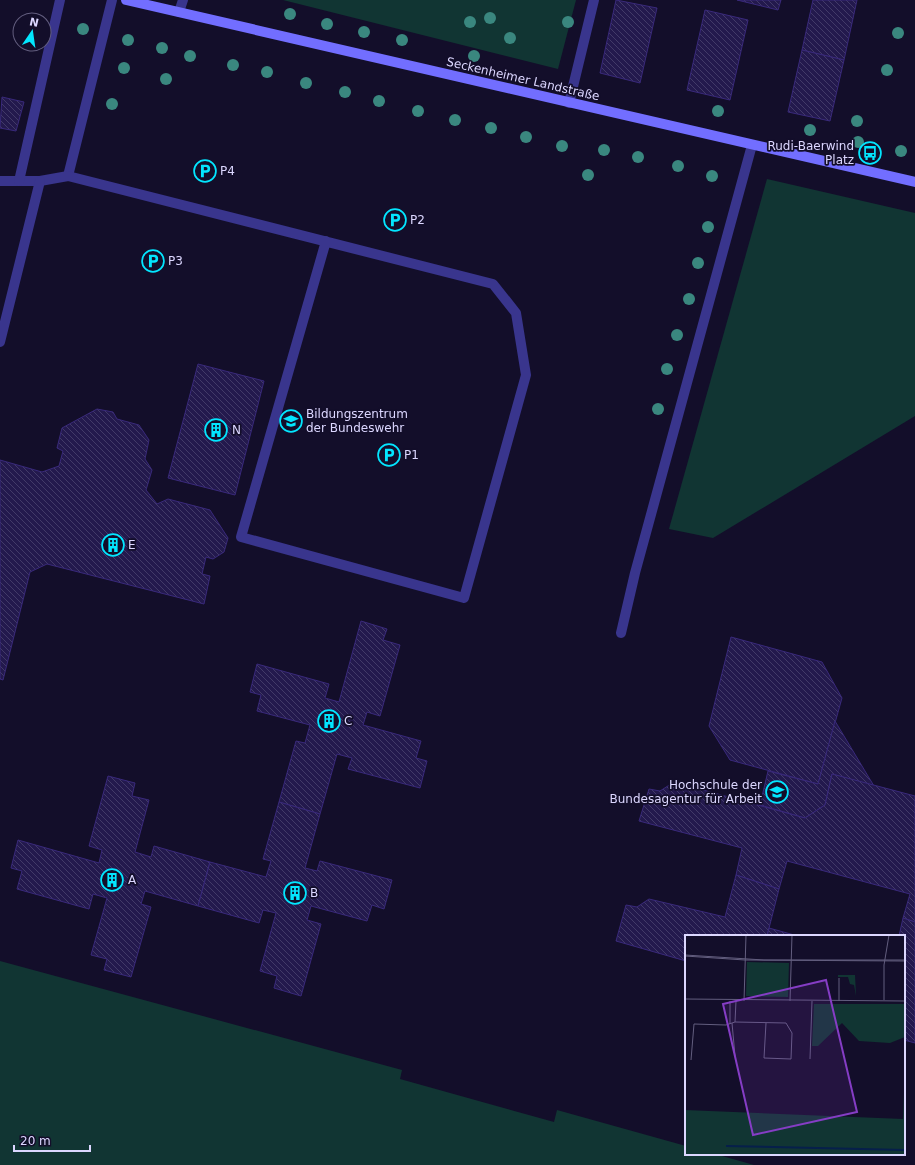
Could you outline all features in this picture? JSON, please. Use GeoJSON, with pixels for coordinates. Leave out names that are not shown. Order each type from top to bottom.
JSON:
{"type":"FeatureCollection","features":[{"type":"Feature","properties":{"kind":"main road","name":"Seckenheimer Landstraße"},"geometry":{"type":"LineString","coordinates":[[126,0],[915,182]]}},
{"type":"Feature","properties":{"kind":"street"},"geometry":{"type":"LineString","coordinates":[[19,181],[60,0]]}},
{"type":"Feature","properties":{"kind":"street"},"geometry":{"type":"LineString","coordinates":[[68,176],[112,0]]}},
{"type":"Feature","properties":{"kind":"street"},"geometry":{"type":"LineString","coordinates":[[179,12],[183,0]]}},
{"type":"Feature","properties":{"kind":"street"},"geometry":{"type":"LineString","coordinates":[[569,103],[594,0]]}},
{"type":"Feature","properties":{"kind":"street"},"geometry":{"type":"LineString","coordinates":[[621,633],[635,573],[752,145]]}},
{"type":"Feature","properties":{"kind":"street"},"geometry":{"type":"LineString","coordinates":[[0,181],[40,181],[68,176],[493,284],[516,313],[526,375],[464,598],[241,537],[326,242]]}},
{"type":"Feature","properties":{"kind":"street"},"geometry":{"type":"LineString","coordinates":[[0,342],[40,181]]}},
{"type":"Feature","properties":{"kind":"green space"},"geometry":{"type":"Polygon","coordinates":[[[283,0],[576,0],[558,69],[283,0]]]}},
{"type":"Feature","properties":{"kind":"green space"},"geometry":{"type":"Polygon","coordinates":[[[767,179],[915,213],[915,416],[713,538],[669,529],[767,179]]]}},
{"type":"Feature","properties":{"kind":"green space"},"geometry":{"type":"Polygon","coordinates":[[[0,961],[402,1070],[400,1079],[554,1122],[557,1110],[685,1146],[685,1155],[719,1155],[754,1165],[0,1165],[0,961]]]}},
{"type":"Feature","properties":{"kind":"building"},"geometry":{"type":"Polygon","coordinates":[[[616,0],[657,8],[640,83],[600,73],[616,0]]]}},
{"type":"Feature","properties":{"kind":"building"},"geometry":{"type":"Polygon","coordinates":[[[737,0],[781,0],[778,10],[737,0]]]}},
{"type":"Feature","properties":{"kind":"building"},"geometry":{"type":"Polygon","coordinates":[[[813,0],[857,0],[844,60],[802,50],[813,0]]]}},
{"type":"Feature","properties":{"kind":"building"},"geometry":{"type":"Polygon","coordinates":[[[705,10],[748,20],[730,100],[687,90],[705,10]]]}},
{"type":"Feature","properties":{"kind":"building"},"geometry":{"type":"Polygon","coordinates":[[[802,50],[844,60],[830,121],[788,112],[802,50]]]}},
{"type":"Feature","properties":{"kind":"building"},"geometry":{"type":"Polygon","coordinates":[[[2,97],[24,102],[16,131],[0,128],[2,97]]]}},
{"type":"Feature","properties":{"kind":"building","name":"N"},"geometry":{"type":"Polygon","coordinates":[[[198,364],[264,381],[235,495],[168,478],[198,364]]]}},
{"type":"Feature","properties":{"kind":"building","name":"E"},"geometry":{"type":"Polygon","coordinates":[[[97,409],[113,412],[117,419],[139,425],[149,440],[145,459],[152,470],[146,490],[157,504],[168,499],[210,510],[228,538],[224,552],[213,559],[206,557],[202,574],[210,576],[204,604],[47,564],[30,572],[3,680],[0,679],[0,460],[42,472],[59,466],[63,451],[57,448],[62,428],[97,409]]]}},
{"type":"Feature","properties":{"kind":"building","name":"C"},"geometry":{"type":"Polygon","coordinates":[[[361,621],[387,629],[383,640],[400,645],[380,716],[367,712],[363,725],[421,741],[416,758],[427,761],[420,788],[348,769],[352,758],[337,754],[320,814],[279,802],[296,741],[305,743],[310,725],[257,711],[261,695],[250,692],[257,664],[329,684],[325,698],[339,702],[361,621]]]}},
{"type":"Feature","properties":{"kind":"building"},"geometry":{"type":"Polygon","coordinates":[[[731,637],[822,662],[842,698],[818,784],[730,760],[709,726],[731,637]]]}},
{"type":"Feature","properties":{"kind":"building"},"geometry":{"type":"Polygon","coordinates":[[[835,721],[874,786],[832,774],[825,805],[805,818],[760,805],[768,771],[818,784],[835,721]]]}},
{"type":"Feature","properties":{"kind":"building"},"geometry":{"type":"Polygon","coordinates":[[[832,774],[915,796],[915,922],[903,918],[910,894],[787,861],[779,889],[736,875],[742,848],[639,821],[649,789],[660,791],[674,782],[805,818],[825,805],[832,774]]]}},
{"type":"Feature","properties":{"kind":"building","name":"A"},"geometry":{"type":"Polygon","coordinates":[[[108,776],[135,783],[132,796],[149,800],[135,852],[151,857],[154,846],[210,862],[198,906],[145,891],[141,904],[151,907],[131,977],[104,970],[107,959],[91,955],[107,898],[93,894],[89,909],[17,889],[22,871],[11,868],[18,840],[99,863],[102,850],[89,846],[108,776]]]}},
{"type":"Feature","properties":{"kind":"building","name":"B"},"geometry":{"type":"Polygon","coordinates":[[[279,802],[320,814],[305,868],[317,871],[320,861],[392,880],[384,909],[372,905],[367,921],[311,906],[307,920],[321,924],[301,996],[274,988],[277,976],[260,971],[276,913],[263,910],[259,923],[198,906],[210,862],[266,877],[271,861],[263,859],[279,802]]]}},
{"type":"Feature","properties":{"kind":"building"},"geometry":{"type":"Polygon","coordinates":[[[736,875],[779,889],[767,935],[685,935],[685,961],[616,941],[626,905],[637,907],[649,899],[725,917],[736,875]]]}},
{"type":"Feature","properties":{"kind":"building"},"geometry":{"type":"Polygon","coordinates":[[[903,918],[915,922],[915,1043],[905,1040],[905,935],[899,935],[903,918]]]}},
{"type":"Feature","properties":{"kind":"building"},"geometry":{"type":"Polygon","coordinates":[[[769,928],[794,935],[767,935],[769,928]]]}},
{"type":"Feature","properties":{"kind":"place","name":"Rudi-Baerwind Platz"},"geometry":{"type":"Point","coordinates":[870,153]}},
{"type":"Feature","properties":{"kind":"place","name":"P4"},"geometry":{"type":"Point","coordinates":[205,171]}},
{"type":"Feature","properties":{"kind":"place","name":"P2"},"geometry":{"type":"Point","coordinates":[395,220]}},
{"type":"Feature","properties":{"kind":"place","name":"P3"},"geometry":{"type":"Point","coordinates":[153,261]}},
{"type":"Feature","properties":{"kind":"place","name":"Bildungszentrum der Bundeswehr"},"geometry":{"type":"Point","coordinates":[291,421]}},
{"type":"Feature","properties":{"kind":"place","name":"N"},"geometry":{"type":"Point","coordinates":[216,430]}},
{"type":"Feature","properties":{"kind":"place","name":"P1"},"geometry":{"type":"Point","coordinates":[389,455]}},
{"type":"Feature","properties":{"kind":"place","name":"E"},"geometry":{"type":"Point","coordinates":[113,545]}},
{"type":"Feature","properties":{"kind":"place","name":"C"},"geometry":{"type":"Point","coordinates":[329,721]}},
{"type":"Feature","properties":{"kind":"place","name":"Hochschule der Bundesagentur für Arbeit"},"geometry":{"type":"Point","coordinates":[777,792]}},
{"type":"Feature","properties":{"kind":"place","name":"A"},"geometry":{"type":"Point","coordinates":[112,880]}},
{"type":"Feature","properties":{"kind":"place","name":"B"},"geometry":{"type":"Point","coordinates":[295,893]}}]}
